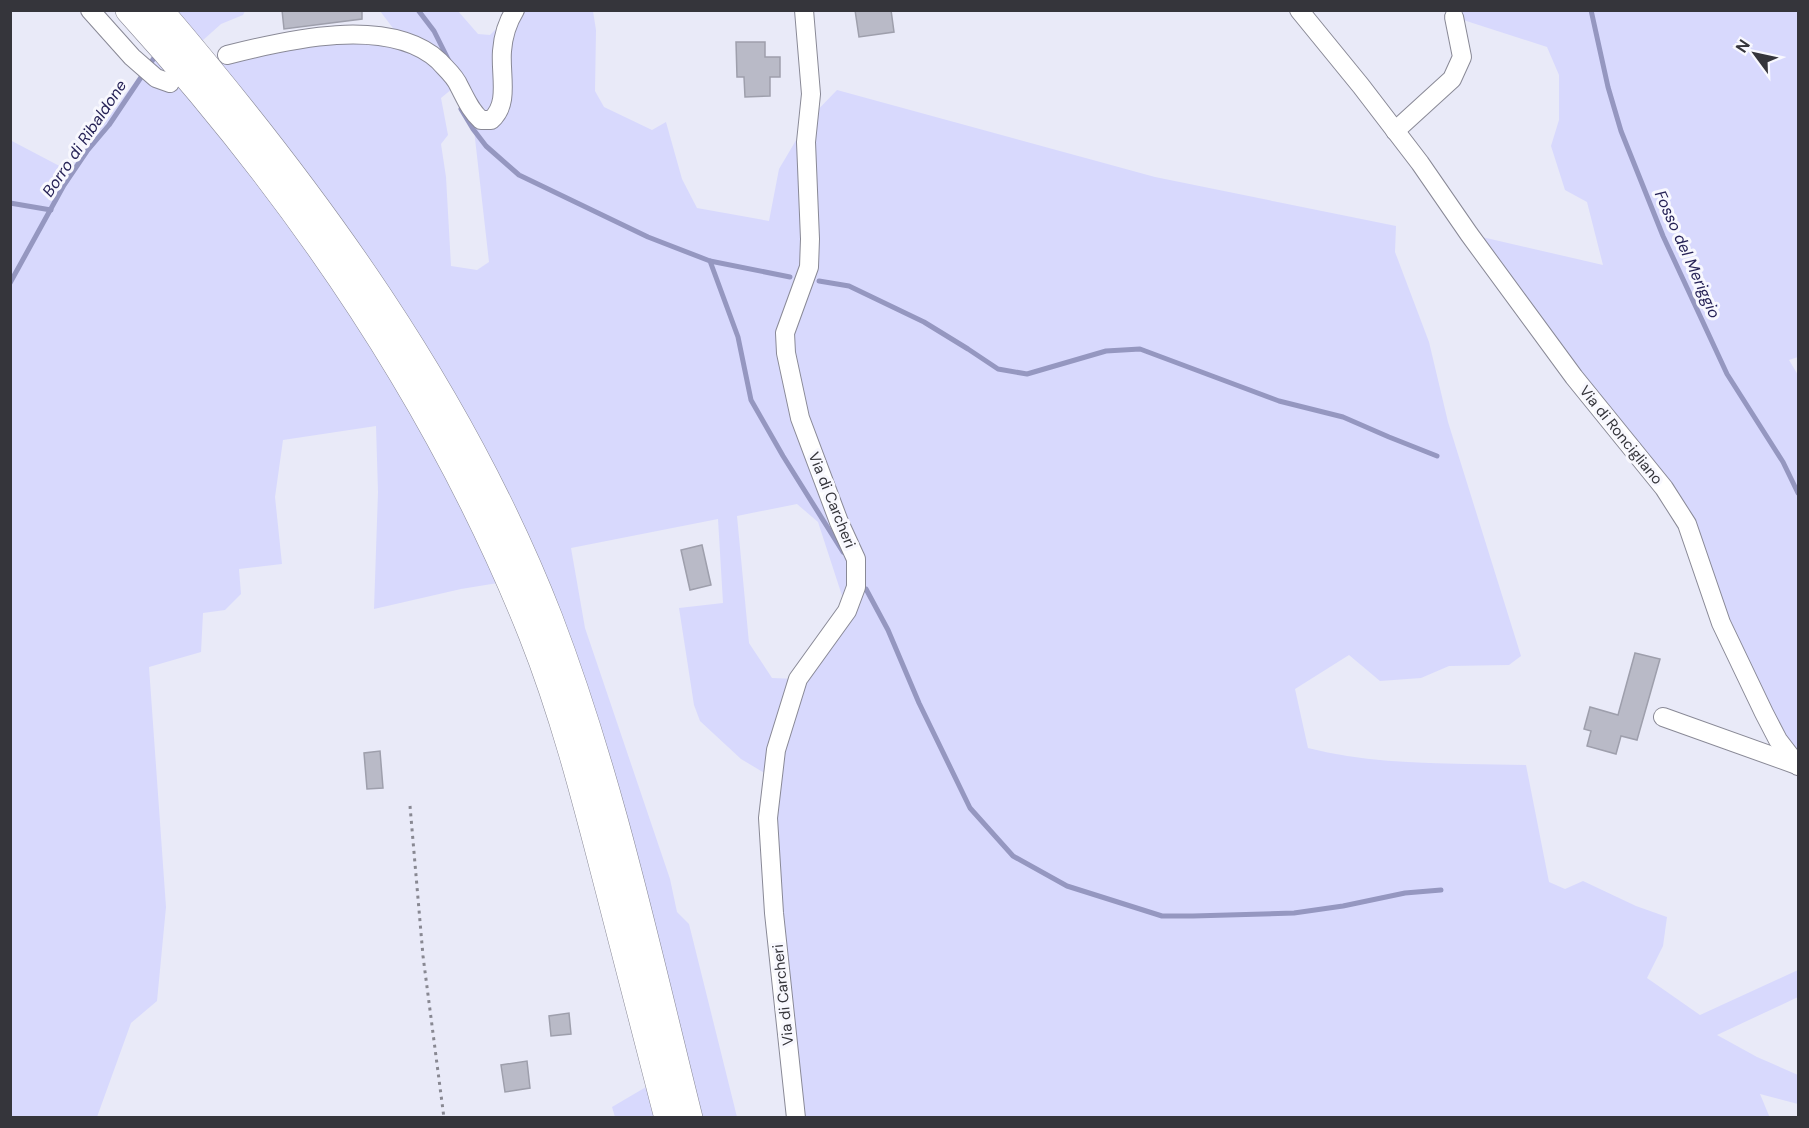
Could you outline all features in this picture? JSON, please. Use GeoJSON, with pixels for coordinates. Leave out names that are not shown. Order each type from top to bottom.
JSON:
{"type":"FeatureCollection","features":[{"type":"Feature","properties":{"kind":"highway"},"geometry":{"type":"LineString","coordinates":[[129,10],[261,167],[324,254],[414,392],[477,510],[532,635],[577,765],[668,1118]]}},
{"type":"Feature","properties":{"kind":"highway"},"geometry":{"type":"LineString","coordinates":[[159,10],[228,92],[337,233],[427,372],[486,479],[548,617],[600,766],[690,1118]]}},
{"type":"Feature","properties":{"kind":"street"},"geometry":{"type":"LineString","coordinates":[[90,10],[146,70],[170,83]]}},
{"type":"Feature","properties":{"kind":"street"},"geometry":{"type":"LineString","coordinates":[[227,56],[277,42],[329,37],[375,35],[403,40],[436,59],[458,84],[472,112],[481,120],[491,120],[502,107],[502,51],[508,21],[515,10]]}},
{"type":"Feature","properties":{"kind":"street","name":"Via di Carcheri"},"geometry":{"type":"LineString","coordinates":[[796,1118],[774,913],[768,818],[776,750],[798,679],[847,611],[856,587],[856,559],[839,522],[800,418],[786,353],[786,333],[809,267],[806,142],[811,94],[804,10]]}},
{"type":"Feature","properties":{"kind":"street","name":"Via di Roncigliano"},"geometry":{"type":"LineString","coordinates":[[1299,10],[1420,163],[1574,377],[1664,488],[1687,524],[1721,623],[1773,731],[1798,765]]}},
{"type":"Feature","properties":{"kind":"street"},"geometry":{"type":"LineString","coordinates":[[1395,131],[1452,79],[1462,57],[1454,17]]}},
{"type":"Feature","properties":{"kind":"street"},"geometry":{"type":"LineString","coordinates":[[1663,717],[1798,765]]}},
{"type":"Feature","properties":{"kind":"path"},"geometry":{"type":"LineString","coordinates":[[410,806],[423,956],[444,1118]]}},
{"type":"Feature","properties":{"kind":"shaded area"},"geometry":{"type":"Polygon","coordinates":[[[159,11],[245,11],[243,15],[221,24],[193,49],[159,11]]]}},
{"type":"Feature","properties":{"kind":"shaded area"},"geometry":{"type":"Polygon","coordinates":[[[380,11],[458,11],[478,34],[490,35],[514,11],[593,11],[596,30],[595,91],[604,107],[652,130],[666,122],[682,179],[697,208],[769,221],[779,169],[808,120],[837,90],[1155,177],[1396,226],[1395,252],[1429,342],[1448,422],[1521,656],[1509,665],[1449,666],[1421,678],[1380,681],[1349,655],[1295,689],[1308,748],[1388,761],[1526,765],[1549,882],[1565,889],[1583,881],[1636,906],[1667,917],[1663,946],[1647,978],[1700,1015],[1798,970],[1798,997],[1717,1035],[1757,1057],[1798,1075],[1798,1104],[1760,1094],[1770,1118],[796,1117],[773,778],[741,759],[700,721],[694,705],[679,608],[723,603],[718,519],[571,548],[585,628],[670,879],[677,912],[689,924],[737,1117],[689,1117],[572,684],[206,65],[227,55],[277,42],[402,40],[380,11]],[[458,84],[441,98],[448,135],[441,144],[446,177],[451,266],[477,270],[489,262],[472,112],[458,84]],[[797,504],[737,516],[749,643],[772,678],[798,679],[847,611],[818,522],[797,504]]]}},
{"type":"Feature","properties":{"kind":"shaded area"},"geometry":{"type":"Polygon","coordinates":[[[1452,11],[1798,11],[1798,357],[1789,360],[1798,375],[1798,766],[1778,740],[1687,524],[1469,234],[1603,265],[1587,202],[1565,190],[1551,146],[1559,120],[1559,75],[1547,47],[1454,17],[1452,11]]]}},
{"type":"Feature","properties":{"kind":"shaded area"},"geometry":{"type":"Polygon","coordinates":[[[164,52],[324,253],[510,581],[461,589],[374,609],[378,492],[376,426],[283,440],[275,497],[282,564],[239,569],[241,594],[225,610],[203,613],[201,652],[149,667],[166,907],[157,1001],[131,1023],[97,1117],[11,1117],[10,140],[69,171],[137,79],[164,52]]]}},
{"type":"Feature","properties":{"kind":"shaded area"},"geometry":{"type":"Polygon","coordinates":[[[658,1080],[668,1117],[615,1117],[612,1107],[658,1080]]]}},
{"type":"Feature","properties":{"kind":"building"},"geometry":{"type":"Polygon","coordinates":[[[282,10],[362,10],[362,19],[284,29],[282,10]]]}},
{"type":"Feature","properties":{"kind":"building"},"geometry":{"type":"Polygon","coordinates":[[[855,10],[891,10],[894,32],[859,37],[855,10]]]}},
{"type":"Feature","properties":{"kind":"building"},"geometry":{"type":"Polygon","coordinates":[[[736,42],[765,42],[765,57],[780,57],[780,77],[770,77],[770,96],[745,97],[744,77],[737,77],[736,42]]]}},
{"type":"Feature","properties":{"kind":"building"},"geometry":{"type":"Polygon","coordinates":[[[702,545],[711,585],[690,590],[681,550],[702,545]]]}},
{"type":"Feature","properties":{"kind":"building"},"geometry":{"type":"Polygon","coordinates":[[[1635,653],[1660,659],[1637,740],[1621,736],[1616,754],[1587,746],[1591,731],[1584,729],[1590,707],[1618,715],[1635,653]]]}},
{"type":"Feature","properties":{"kind":"building"},"geometry":{"type":"Polygon","coordinates":[[[380,751],[383,788],[367,789],[364,753],[380,751]]]}},
{"type":"Feature","properties":{"kind":"building"},"geometry":{"type":"Polygon","coordinates":[[[569,1013],[571,1034],[551,1036],[549,1016],[569,1013]]]}},
{"type":"Feature","properties":{"kind":"building"},"geometry":{"type":"Polygon","coordinates":[[[527,1061],[530,1088],[505,1092],[501,1065],[527,1061]]]}},
{"type":"Feature","properties":{"kind":"waterway"},"geometry":{"type":"LineString","coordinates":[[418,10],[434,31],[451,65]]}},
{"type":"Feature","properties":{"kind":"waterway","name":"Fosso del Meriggio"},"geometry":{"type":"LineString","coordinates":[[1591,10],[1608,87],[1621,131],[1663,236],[1727,374],[1783,462],[1798,493]]}},
{"type":"Feature","properties":{"kind":"waterway","name":"Borro di Ribaldone"},"geometry":{"type":"LineString","coordinates":[[10,283],[64,185],[87,151],[109,125],[156,55]]}},
{"type":"Feature","properties":{"kind":"waterway"},"geometry":{"type":"LineString","coordinates":[[461,109],[486,146],[519,175],[648,237],[710,261],[790,277]]}},
{"type":"Feature","properties":{"kind":"waterway"},"geometry":{"type":"LineString","coordinates":[[10,203],[51,210]]}},
{"type":"Feature","properties":{"kind":"waterway"},"geometry":{"type":"LineString","coordinates":[[710,261],[738,337],[751,400],[843,552]]}},
{"type":"Feature","properties":{"kind":"waterway"},"geometry":{"type":"LineString","coordinates":[[819,281],[849,286],[924,322],[998,369],[1027,374],[1106,351],[1140,349],[1279,401],[1343,417],[1437,456]]}},
{"type":"Feature","properties":{"kind":"waterway"},"geometry":{"type":"LineString","coordinates":[[866,589],[888,630],[919,703],[970,808],[1013,856],[1067,886],[1162,916],[1294,913],[1405,893],[1441,890]]}}]}
